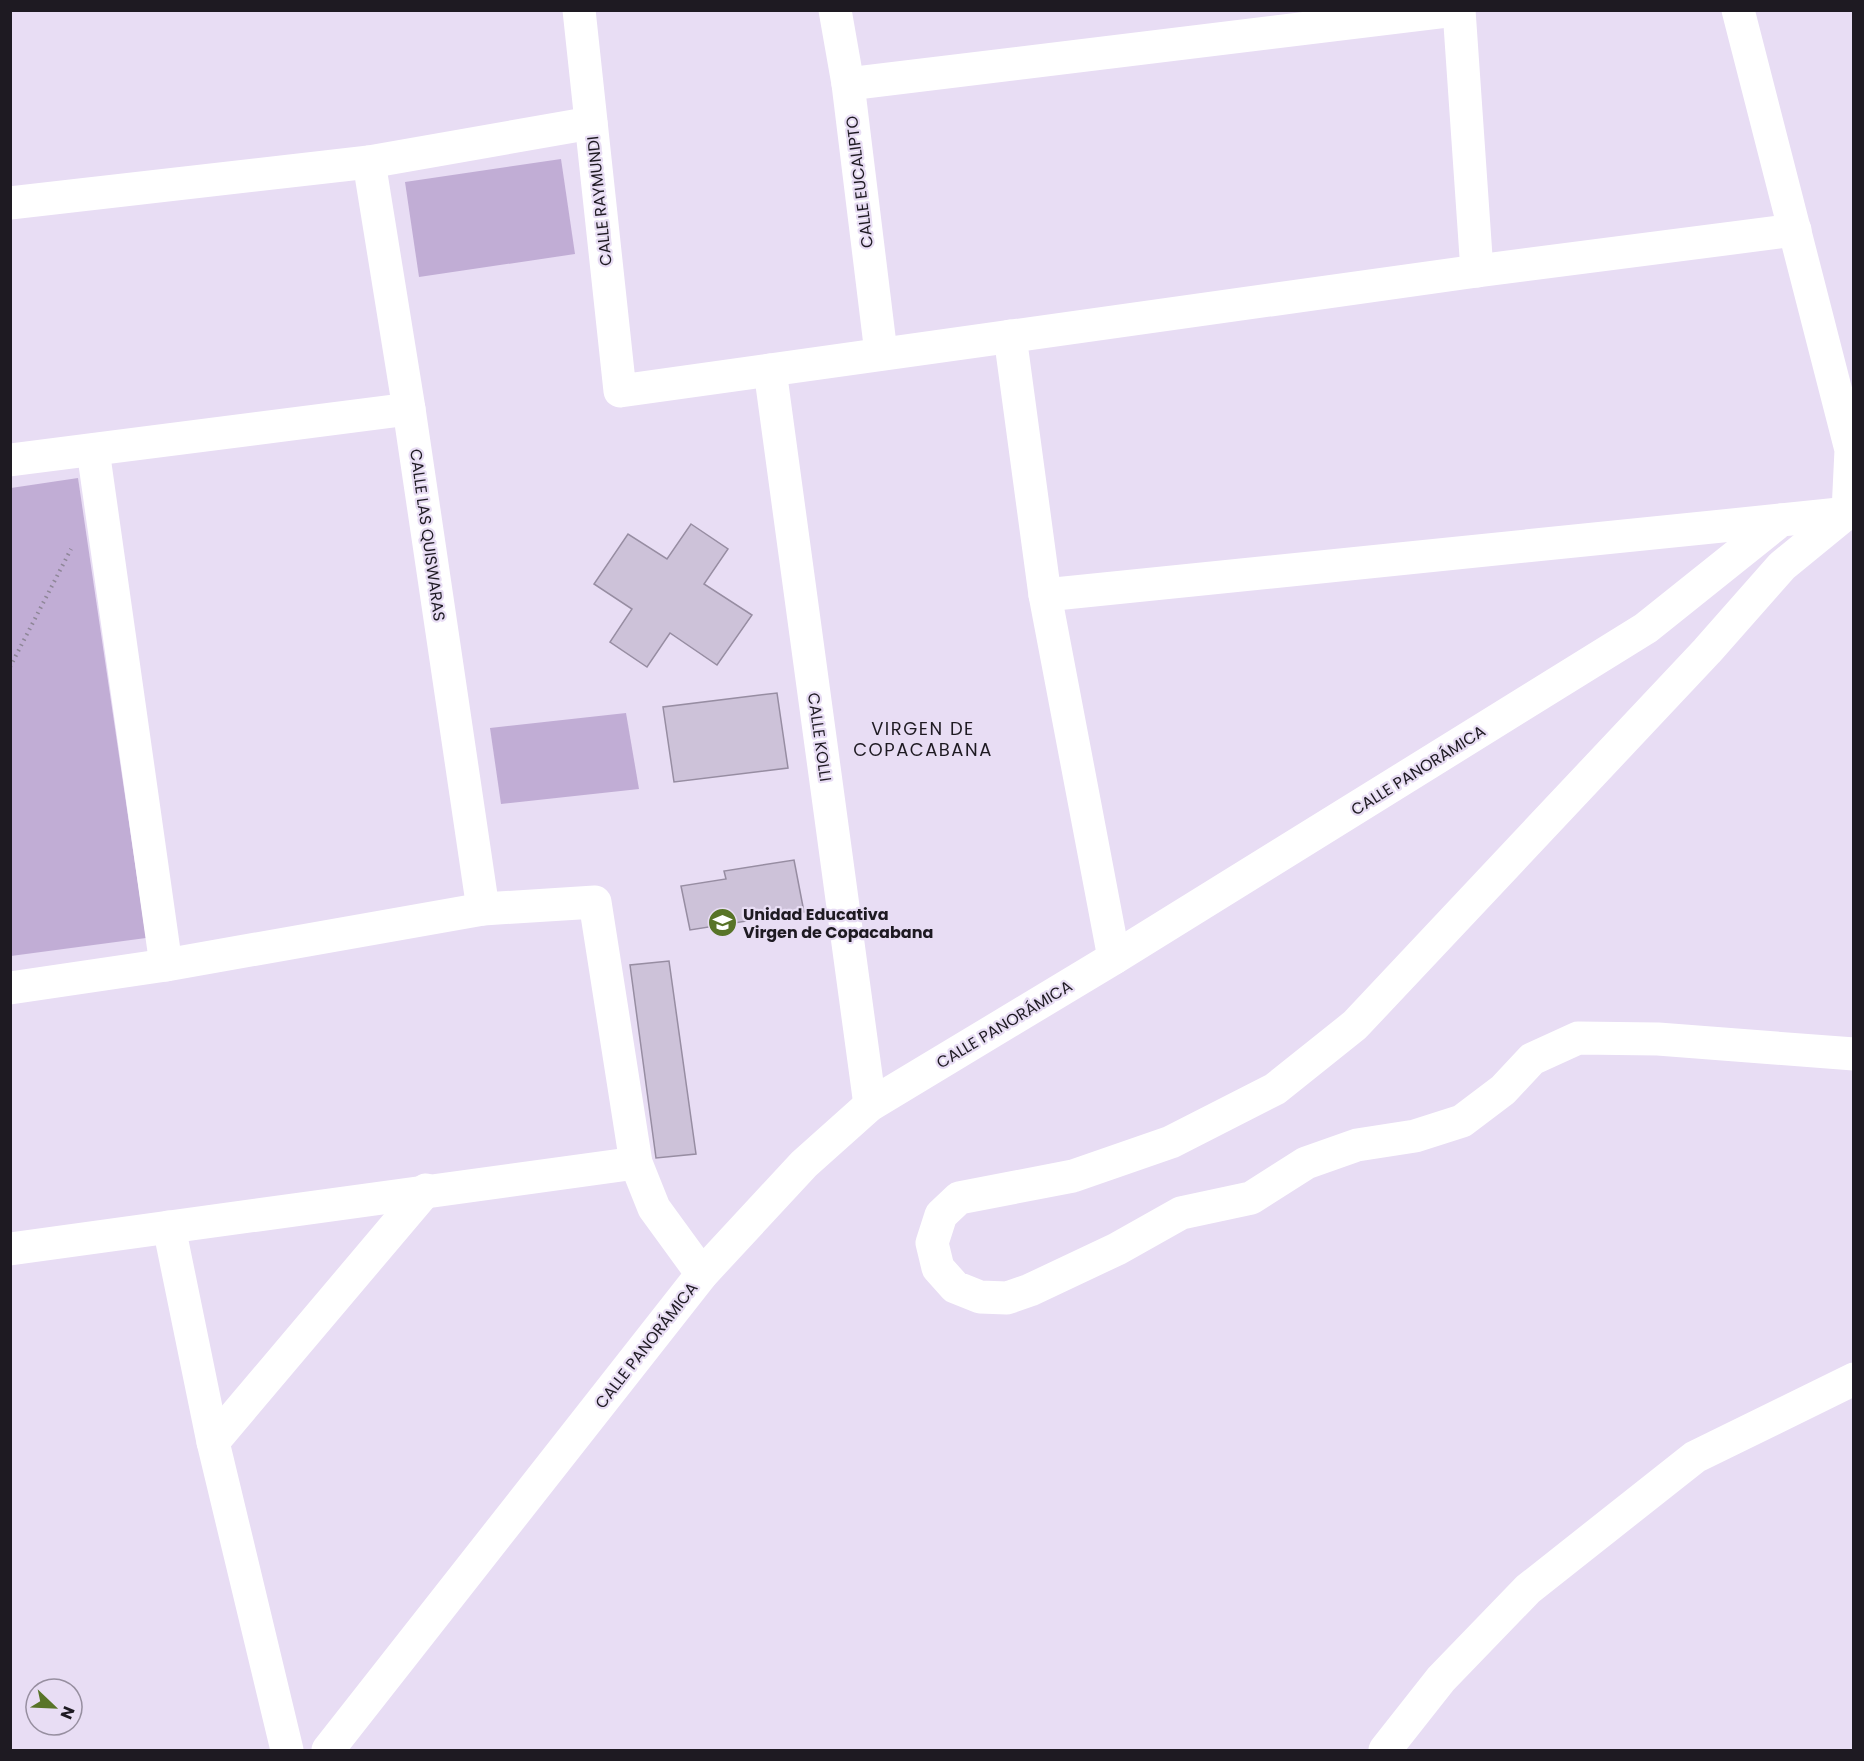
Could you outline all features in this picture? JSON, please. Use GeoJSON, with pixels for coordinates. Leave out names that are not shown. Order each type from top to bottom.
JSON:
{"type":"FeatureCollection","features":[{"type":"Feature","properties":{"kind":"street","name":"CALLE RAYMUNDI"},"geometry":{"type":"LineString","coordinates":[[579,10],[620,391],[770,370]]}},
{"type":"Feature","properties":{"kind":"street","name":"CALLE EUCALIPTO"},"geometry":{"type":"LineString","coordinates":[[835,10],[848,84],[881,353]]}},
{"type":"Feature","properties":{"kind":"street"},"geometry":{"type":"LineString","coordinates":[[848,84],[1456,10],[1477,271]]}},
{"type":"Feature","properties":{"kind":"street"},"geometry":{"type":"LineString","coordinates":[[1738,10],[1851,450],[1851,514]]}},
{"type":"Feature","properties":{"kind":"street"},"geometry":{"type":"LineString","coordinates":[[10,203],[369,162],[591,123]]}},
{"type":"Feature","properties":{"kind":"street","name":"CALLE LAS QUISWARAS"},"geometry":{"type":"LineString","coordinates":[[369,162],[409,409],[483,909]]}},
{"type":"Feature","properties":{"kind":"street"},"geometry":{"type":"LineString","coordinates":[[770,370],[1477,271],[1795,230]]}},
{"type":"Feature","properties":{"kind":"street"},"geometry":{"type":"LineString","coordinates":[[1010,336],[1045,595],[1114,958]]}},
{"type":"Feature","properties":{"kind":"street","name":"CALLE KOLLI"},"geometry":{"type":"LineString","coordinates":[[770,370],[870,1105]]}},
{"type":"Feature","properties":{"kind":"street"},"geometry":{"type":"LineString","coordinates":[[10,460],[409,409]]}},
{"type":"Feature","properties":{"kind":"street"},"geometry":{"type":"LineString","coordinates":[[93,450],[166,965]]}},
{"type":"Feature","properties":{"kind":"street"},"geometry":{"type":"LineString","coordinates":[[1045,595],[1851,514]]}},
{"type":"Feature","properties":{"kind":"street"},"geometry":{"type":"LineString","coordinates":[[1851,514],[1782,566],[1707,651],[1355,1025],[1275,1089],[1171,1142],[1073,1176],[958,1198],[940,1215],[932,1243],[938,1268],[955,1287],[980,1297],[1007,1298],[1030,1290],[1117,1249],[1181,1213],[1251,1198],[1306,1163],[1357,1144],[1415,1136],[1462,1121],[1503,1090],[1532,1059],[1578,1038],[1658,1039],[1854,1054]]}},
{"type":"Feature","properties":{"kind":"street","name":"CALLE PANORÁMICA"},"geometry":{"type":"LineString","coordinates":[[328,1750],[702,1274],[804,1164],[870,1105],[1114,958],[1646,628],[1781,520]]}},
{"type":"Feature","properties":{"kind":"street"},"geometry":{"type":"LineString","coordinates":[[10,988],[166,965],[483,909],[595,902],[636,1163],[654,1208],[702,1274]]}},
{"type":"Feature","properties":{"kind":"street"},"geometry":{"type":"LineString","coordinates":[[10,1249],[426,1190],[636,1163]]}},
{"type":"Feature","properties":{"kind":"street"},"geometry":{"type":"LineString","coordinates":[[213,1442],[426,1190]]}},
{"type":"Feature","properties":{"kind":"street"},"geometry":{"type":"LineString","coordinates":[[170,1227],[213,1442],[287,1750]]}},
{"type":"Feature","properties":{"kind":"street"},"geometry":{"type":"LineString","coordinates":[[1385,1750],[1441,1679],[1538,1581],[1695,1457],[1854,1379]]}},
{"type":"Feature","properties":{"kind":"path"},"geometry":{"type":"LineString","coordinates":[[10,667],[73,543]]}},
{"type":"Feature","properties":{"kind":"shaded area"},"geometry":{"type":"Polygon","coordinates":[[[561,159],[575,254],[419,277],[405,182],[561,159]]]}},
{"type":"Feature","properties":{"kind":"shaded area"},"geometry":{"type":"Polygon","coordinates":[[[78,478],[146,938],[11,956],[11,488],[78,478]]]}},
{"type":"Feature","properties":{"kind":"shaded area"},"geometry":{"type":"Polygon","coordinates":[[[626,713],[639,789],[501,804],[490,728],[626,713]]]}},
{"type":"Feature","properties":{"kind":"building"},"geometry":{"type":"Polygon","coordinates":[[[691,524],[728,549],[704,584],[752,615],[717,665],[670,633],[647,667],[610,642],[632,609],[594,584],[628,534],[667,559],[691,524]]]}},
{"type":"Feature","properties":{"kind":"building"},"geometry":{"type":"Polygon","coordinates":[[[777,693],[788,768],[674,782],[663,707],[777,693]]]}},
{"type":"Feature","properties":{"kind":"building"},"geometry":{"type":"Polygon","coordinates":[[[794,860],[804,912],[690,930],[681,886],[726,879],[724,871],[794,860]]]}},
{"type":"Feature","properties":{"kind":"building"},"geometry":{"type":"Polygon","coordinates":[[[669,961],[696,1154],[656,1158],[630,965],[669,961]]]}},
{"type":"Feature","properties":{"kind":"place","name":"Unidad Educativa Virgen de Copacabana"},"geometry":{"type":"Point","coordinates":[722,923]}},
{"type":"Feature","properties":{"kind":"district","name":"VIRGEN DE COPACABANA"},"geometry":{"type":"Point","coordinates":[923,739]}}]}
